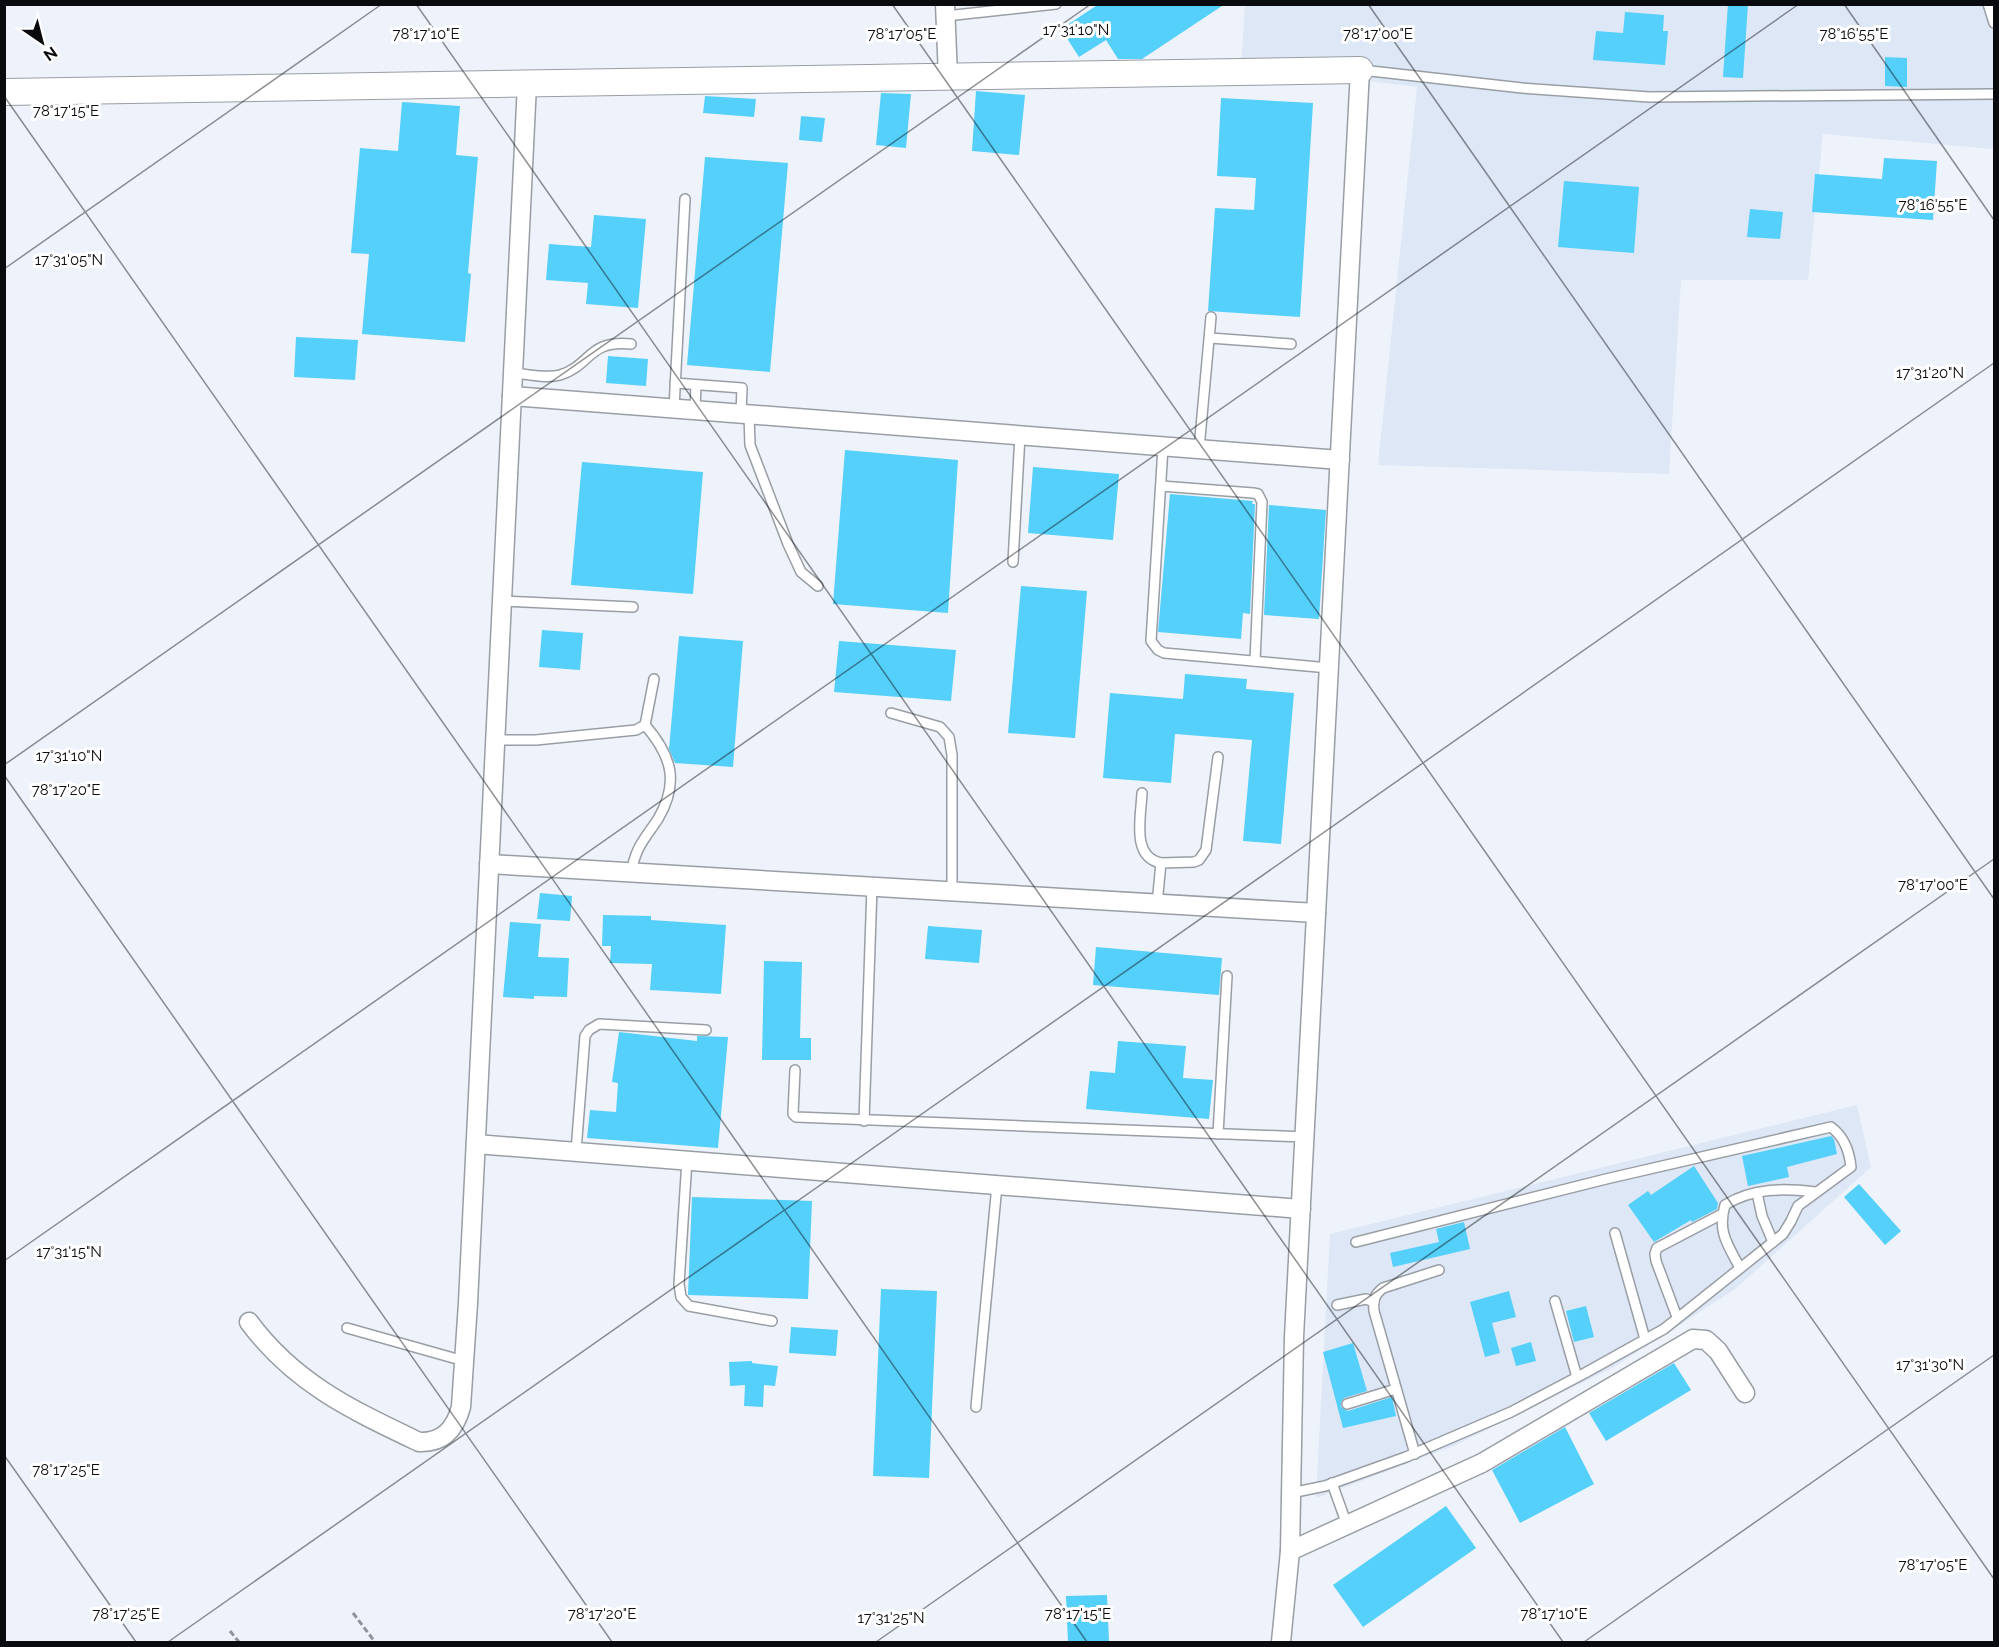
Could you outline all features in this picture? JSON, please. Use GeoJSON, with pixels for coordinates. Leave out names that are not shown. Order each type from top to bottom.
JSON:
{"type":"FeatureCollection","features":[{"type":"Feature","properties":{"kind":"street"},"geometry":{"type":"LineString","coordinates":[[946,10],[948,77]]}},
{"type":"Feature","properties":{"kind":"street"},"geometry":{"type":"LineString","coordinates":[[4,92],[1360,70],[1294,1337],[1290,1551],[1281,1642]]}},
{"type":"Feature","properties":{"kind":"street"},"geometry":{"type":"LineString","coordinates":[[249,1322],[265,1344],[325,1394],[419,1442],[441,1439],[458,1420],[464,1361],[476,1143],[527,84]]}},
{"type":"Feature","properties":{"kind":"street"},"geometry":{"type":"LineString","coordinates":[[512,396],[1340,460]]}},
{"type":"Feature","properties":{"kind":"street"},"geometry":{"type":"LineString","coordinates":[[489,864],[1316,913]]}},
{"type":"Feature","properties":{"kind":"street"},"geometry":{"type":"LineString","coordinates":[[476,1143],[1301,1209]]}},
{"type":"Feature","properties":{"kind":"street"},"geometry":{"type":"LineString","coordinates":[[1290,1551],[1482,1463],[1693,1340],[1706,1340],[1718,1351],[1745,1393]]}},
{"type":"Feature","properties":{"kind":"lane"},"geometry":{"type":"LineString","coordinates":[[946,10],[1056,4]]}},
{"type":"Feature","properties":{"kind":"lane"},"geometry":{"type":"LineString","coordinates":[[1988,4],[1995,23]]}},
{"type":"Feature","properties":{"kind":"lane"},"geometry":{"type":"LineString","coordinates":[[1360,70],[1521,87],[1649,97],[1995,94]]}},
{"type":"Feature","properties":{"kind":"lane"},"geometry":{"type":"LineString","coordinates":[[674,408],[685,199]]}},
{"type":"Feature","properties":{"kind":"lane"},"geometry":{"type":"LineString","coordinates":[[1199,449],[1211,317]]}},
{"type":"Feature","properties":{"kind":"lane"},"geometry":{"type":"LineString","coordinates":[[1210,338],[1291,344]]}},
{"type":"Feature","properties":{"kind":"lane"},"geometry":{"type":"LineString","coordinates":[[513,373],[553,377],[577,365],[599,347],[614,342],[631,344]]}},
{"type":"Feature","properties":{"kind":"lane"},"geometry":{"type":"LineString","coordinates":[[675,383],[742,388],[750,446],[801,572],[818,586]]}},
{"type":"Feature","properties":{"kind":"lane"},"geometry":{"type":"LineString","coordinates":[[695,410],[696,385]]}},
{"type":"Feature","properties":{"kind":"lane"},"geometry":{"type":"LineString","coordinates":[[1013,562],[1020,435]]}},
{"type":"Feature","properties":{"kind":"lane"},"geometry":{"type":"LineString","coordinates":[[1163,447],[1152,641],[1154,646],[1164,652],[1329,668]]}},
{"type":"Feature","properties":{"kind":"lane"},"geometry":{"type":"LineString","coordinates":[[1161,486],[1253,493],[1261,498],[1255,661]]}},
{"type":"Feature","properties":{"kind":"lane"},"geometry":{"type":"LineString","coordinates":[[502,601],[633,607]]}},
{"type":"Feature","properties":{"kind":"lane"},"geometry":{"type":"LineString","coordinates":[[495,740],[536,740],[636,730],[645,725],[654,679]]}},
{"type":"Feature","properties":{"kind":"lane"},"geometry":{"type":"LineString","coordinates":[[891,713],[940,727],[949,737],[952,755],[952,892]]}},
{"type":"Feature","properties":{"kind":"lane"},"geometry":{"type":"LineString","coordinates":[[631,873],[635,855],[666,803],[670,785],[671,772],[664,752],[645,725]]}},
{"type":"Feature","properties":{"kind":"lane"},"geometry":{"type":"LineString","coordinates":[[1142,793],[1142,849],[1148,859],[1161,863],[1199,860],[1206,850],[1218,757]]}},
{"type":"Feature","properties":{"kind":"lane"},"geometry":{"type":"LineString","coordinates":[[1157,904],[1161,863]]}},
{"type":"Feature","properties":{"kind":"lane"},"geometry":{"type":"LineString","coordinates":[[864,1121],[872,887]]}},
{"type":"Feature","properties":{"kind":"lane"},"geometry":{"type":"LineString","coordinates":[[1218,1134],[1227,976]]}},
{"type":"Feature","properties":{"kind":"lane"},"geometry":{"type":"LineString","coordinates":[[576,1151],[585,1036],[589,1030],[599,1024],[706,1030]]}},
{"type":"Feature","properties":{"kind":"lane"},"geometry":{"type":"LineString","coordinates":[[795,1070],[793,1114],[795,1117],[1305,1137]]}},
{"type":"Feature","properties":{"kind":"lane"},"geometry":{"type":"LineString","coordinates":[[1291,1493],[1332,1483],[1415,1454],[1511,1412],[1664,1329],[1773,1242],[1782,1234],[1798,1206],[1851,1167],[1845,1143],[1839,1133],[1831,1127],[1606,1179],[1356,1242]]}},
{"type":"Feature","properties":{"kind":"lane"},"geometry":{"type":"LineString","coordinates":[[687,1160],[679,1284],[681,1297],[689,1306],[772,1321]]}},
{"type":"Feature","properties":{"kind":"lane"},"geometry":{"type":"LineString","coordinates":[[976,1407],[997,1185]]}},
{"type":"Feature","properties":{"kind":"lane"},"geometry":{"type":"LineString","coordinates":[[1740,1268],[1723,1233],[1721,1218],[1725,1205],[1739,1196],[1778,1188],[1815,1192]]}},
{"type":"Feature","properties":{"kind":"lane"},"geometry":{"type":"LineString","coordinates":[[1757,1193],[1762,1216],[1773,1242]]}},
{"type":"Feature","properties":{"kind":"lane"},"geometry":{"type":"LineString","coordinates":[[1677,1317],[1654,1254],[1657,1248],[1722,1214]]}},
{"type":"Feature","properties":{"kind":"lane"},"geometry":{"type":"LineString","coordinates":[[1616,1233],[1645,1339]]}},
{"type":"Feature","properties":{"kind":"lane"},"geometry":{"type":"LineString","coordinates":[[1415,1454],[1374,1311],[1374,1302],[1376,1293],[1383,1288],[1439,1270]]}},
{"type":"Feature","properties":{"kind":"lane"},"geometry":{"type":"LineString","coordinates":[[1337,1305],[1366,1299],[1374,1302]]}},
{"type":"Feature","properties":{"kind":"lane"},"geometry":{"type":"LineString","coordinates":[[1555,1300],[1576,1377]]}},
{"type":"Feature","properties":{"kind":"lane"},"geometry":{"type":"LineString","coordinates":[[347,1328],[464,1361]]}},
{"type":"Feature","properties":{"kind":"lane"},"geometry":{"type":"LineString","coordinates":[[1347,1404],[1396,1389]]}},
{"type":"Feature","properties":{"kind":"lane"},"geometry":{"type":"LineString","coordinates":[[1332,1483],[1347,1525]]}},
{"type":"Feature","properties":{"kind":"path"},"geometry":{"type":"LineString","coordinates":[[353,1612],[375,1642]]}},
{"type":"Feature","properties":{"kind":"path"},"geometry":{"type":"LineString","coordinates":[[230,1631],[239,1642]]}},
{"type":"Feature","properties":{"kind":"shaded area"},"geometry":{"type":"Polygon","coordinates":[[[1245,5],[1994,5],[1994,149],[1823,134],[1808,280],[1681,280],[1669,474],[1378,465],[1417,87],[1241,65],[1245,5]]]}},
{"type":"Feature","properties":{"kind":"shaded area"},"geometry":{"type":"Polygon","coordinates":[[[1857,1105],[1871,1167],[1734,1290],[1614,1367],[1456,1445],[1316,1498],[1330,1234],[1857,1105]]]}},
{"type":"Feature","properties":{"kind":"building"},"geometry":{"type":"Polygon","coordinates":[[[1099,4],[1225,4],[1142,59],[1118,59],[1106,40],[1079,57],[1061,29],[1099,4]]]}},
{"type":"Feature","properties":{"kind":"building"},"geometry":{"type":"Polygon","coordinates":[[[1728,4],[1748,4],[1743,78],[1723,77],[1728,4]]]}},
{"type":"Feature","properties":{"kind":"building"},"geometry":{"type":"Polygon","coordinates":[[[1625,12],[1664,15],[1663,31],[1668,31],[1665,65],[1593,60],[1596,31],[1623,33],[1625,12]]]}},
{"type":"Feature","properties":{"kind":"building"},"geometry":{"type":"Polygon","coordinates":[[[1885,57],[1907,58],[1907,87],[1885,86],[1885,57]]]}},
{"type":"Feature","properties":{"kind":"building"},"geometry":{"type":"Polygon","coordinates":[[[976,91],[1025,95],[1019,155],[972,151],[976,91]]]}},
{"type":"Feature","properties":{"kind":"building"},"geometry":{"type":"Polygon","coordinates":[[[881,93],[911,94],[906,148],[876,145],[881,93]]]}},
{"type":"Feature","properties":{"kind":"building"},"geometry":{"type":"Polygon","coordinates":[[[705,96],[756,99],[754,117],[703,113],[705,96]]]}},
{"type":"Feature","properties":{"kind":"building"},"geometry":{"type":"Polygon","coordinates":[[[1221,98],[1313,103],[1300,317],[1208,311],[1215,208],[1254,210],[1256,178],[1217,176],[1221,98]]]}},
{"type":"Feature","properties":{"kind":"building"},"geometry":{"type":"Polygon","coordinates":[[[402,102],[460,106],[456,155],[478,157],[468,273],[471,274],[465,342],[362,334],[369,254],[351,253],[360,148],[398,151],[402,102]]]}},
{"type":"Feature","properties":{"kind":"building"},"geometry":{"type":"Polygon","coordinates":[[[801,116],[825,118],[822,142],[799,140],[801,116]]]}},
{"type":"Feature","properties":{"kind":"building"},"geometry":{"type":"Polygon","coordinates":[[[705,157],[788,163],[770,372],[687,365],[705,157]]]}},
{"type":"Feature","properties":{"kind":"building"},"geometry":{"type":"Polygon","coordinates":[[[1884,158],[1937,161],[1933,220],[1812,212],[1815,174],[1882,179],[1884,158]]]}},
{"type":"Feature","properties":{"kind":"building"},"geometry":{"type":"Polygon","coordinates":[[[1564,181],[1639,187],[1634,253],[1558,247],[1564,181]]]}},
{"type":"Feature","properties":{"kind":"building"},"geometry":{"type":"Polygon","coordinates":[[[1750,209],[1783,212],[1780,239],[1747,237],[1750,209]]]}},
{"type":"Feature","properties":{"kind":"building"},"geometry":{"type":"Polygon","coordinates":[[[594,215],[646,219],[638,308],[586,304],[588,283],[546,280],[549,244],[591,247],[594,215]]]}},
{"type":"Feature","properties":{"kind":"building"},"geometry":{"type":"Polygon","coordinates":[[[296,337],[358,340],[355,380],[294,377],[296,337]]]}},
{"type":"Feature","properties":{"kind":"building"},"geometry":{"type":"Polygon","coordinates":[[[608,356],[648,359],[646,386],[606,383],[608,356]]]}},
{"type":"Feature","properties":{"kind":"building"},"geometry":{"type":"Polygon","coordinates":[[[845,450],[958,460],[948,613],[833,604],[845,450]]]}},
{"type":"Feature","properties":{"kind":"building"},"geometry":{"type":"Polygon","coordinates":[[[582,462],[703,472],[693,594],[571,585],[582,462]]]}},
{"type":"Feature","properties":{"kind":"building"},"geometry":{"type":"Polygon","coordinates":[[[1033,467],[1119,474],[1113,540],[1028,533],[1033,467]]]}},
{"type":"Feature","properties":{"kind":"building"},"geometry":{"type":"Polygon","coordinates":[[[1170,494],[1253,501],[1252,504],[1255,504],[1250,614],[1243,613],[1241,639],[1158,632],[1170,494]]]}},
{"type":"Feature","properties":{"kind":"building"},"geometry":{"type":"Polygon","coordinates":[[[1269,505],[1326,510],[1319,619],[1264,615],[1269,505]]]}},
{"type":"Feature","properties":{"kind":"building"},"geometry":{"type":"Polygon","coordinates":[[[1021,586],[1087,591],[1075,738],[1008,733],[1021,586]]]}},
{"type":"Feature","properties":{"kind":"building"},"geometry":{"type":"Polygon","coordinates":[[[542,630],[583,633],[580,670],[539,667],[542,630]]]}},
{"type":"Feature","properties":{"kind":"building"},"geometry":{"type":"Polygon","coordinates":[[[679,636],[743,641],[733,767],[675,763],[669,749],[679,636]]]}},
{"type":"Feature","properties":{"kind":"building"},"geometry":{"type":"Polygon","coordinates":[[[839,641],[956,650],[951,701],[834,692],[839,641]]]}},
{"type":"Feature","properties":{"kind":"building"},"geometry":{"type":"Polygon","coordinates":[[[1185,674],[1247,679],[1246,689],[1294,693],[1281,844],[1243,841],[1252,740],[1175,734],[1171,783],[1103,778],[1110,693],[1183,699],[1185,674]]]}},
{"type":"Feature","properties":{"kind":"building"},"geometry":{"type":"Polygon","coordinates":[[[540,893],[572,896],[570,921],[537,919],[540,893]]]}},
{"type":"Feature","properties":{"kind":"building"},"geometry":{"type":"Polygon","coordinates":[[[603,915],[651,916],[651,920],[726,925],[721,994],[650,990],[652,964],[610,963],[611,946],[602,946],[603,915]]]}},
{"type":"Feature","properties":{"kind":"building"},"geometry":{"type":"Polygon","coordinates":[[[510,922],[541,924],[538,957],[569,958],[567,997],[534,996],[534,999],[503,997],[510,922]]]}},
{"type":"Feature","properties":{"kind":"building"},"geometry":{"type":"Polygon","coordinates":[[[928,926],[982,930],[979,963],[925,959],[928,926]]]}},
{"type":"Feature","properties":{"kind":"building"},"geometry":{"type":"Polygon","coordinates":[[[1096,947],[1222,958],[1219,995],[1093,985],[1096,947]]]}},
{"type":"Feature","properties":{"kind":"building"},"geometry":{"type":"Polygon","coordinates":[[[764,961],[802,962],[800,1038],[811,1038],[811,1060],[762,1060],[764,961]]]}},
{"type":"Feature","properties":{"kind":"building"},"geometry":{"type":"Polygon","coordinates":[[[619,1032],[697,1041],[697,1036],[728,1037],[718,1148],[587,1138],[590,1110],[616,1112],[618,1083],[612,1082],[619,1032]]]}},
{"type":"Feature","properties":{"kind":"building"},"geometry":{"type":"Polygon","coordinates":[[[1118,1041],[1186,1046],[1183,1078],[1213,1080],[1209,1119],[1086,1109],[1090,1071],[1115,1073],[1118,1041]]]}},
{"type":"Feature","properties":{"kind":"building"},"geometry":{"type":"Polygon","coordinates":[[[1831,1136],[1834,1139],[1837,1154],[1787,1167],[1789,1177],[1748,1186],[1742,1156],[1831,1136]]]}},
{"type":"Feature","properties":{"kind":"building"},"geometry":{"type":"Polygon","coordinates":[[[1694,1166],[1718,1203],[1717,1209],[1692,1222],[1691,1220],[1654,1242],[1628,1205],[1648,1191],[1651,1195],[1694,1166]]]}},
{"type":"Feature","properties":{"kind":"building"},"geometry":{"type":"Polygon","coordinates":[[[1859,1184],[1901,1231],[1885,1245],[1844,1197],[1859,1184]]]}},
{"type":"Feature","properties":{"kind":"building"},"geometry":{"type":"Polygon","coordinates":[[[692,1197],[812,1201],[808,1299],[688,1295],[692,1197]]]}},
{"type":"Feature","properties":{"kind":"building"},"geometry":{"type":"Polygon","coordinates":[[[1464,1222],[1470,1249],[1393,1267],[1390,1253],[1439,1242],[1436,1229],[1464,1222]]]}},
{"type":"Feature","properties":{"kind":"building"},"geometry":{"type":"Polygon","coordinates":[[[881,1289],[937,1291],[929,1478],[873,1476],[881,1289]]]}},
{"type":"Feature","properties":{"kind":"building"},"geometry":{"type":"Polygon","coordinates":[[[1509,1291],[1516,1317],[1492,1323],[1500,1353],[1485,1357],[1470,1302],[1509,1291]]]}},
{"type":"Feature","properties":{"kind":"building"},"geometry":{"type":"Polygon","coordinates":[[[1586,1306],[1594,1337],[1574,1342],[1566,1311],[1586,1306]]]}},
{"type":"Feature","properties":{"kind":"building"},"geometry":{"type":"Polygon","coordinates":[[[791,1327],[838,1330],[836,1356],[789,1353],[791,1327]]]}},
{"type":"Feature","properties":{"kind":"building"},"geometry":{"type":"Polygon","coordinates":[[[1531,1342],[1536,1361],[1516,1366],[1511,1348],[1531,1342]]]}},
{"type":"Feature","properties":{"kind":"building"},"geometry":{"type":"Polygon","coordinates":[[[1353,1343],[1367,1391],[1344,1398],[1341,1407],[1348,1411],[1392,1397],[1396,1416],[1343,1428],[1323,1352],[1353,1343]]]}},
{"type":"Feature","properties":{"kind":"building"},"geometry":{"type":"Polygon","coordinates":[[[752,1361],[752,1363],[778,1366],[775,1386],[764,1385],[763,1407],[744,1406],[745,1385],[730,1386],[729,1362],[752,1361]]]}},
{"type":"Feature","properties":{"kind":"building"},"geometry":{"type":"Polygon","coordinates":[[[1674,1363],[1691,1390],[1606,1441],[1589,1413],[1674,1363]]]}},
{"type":"Feature","properties":{"kind":"building"},"geometry":{"type":"Polygon","coordinates":[[[1565,1427],[1594,1484],[1520,1523],[1492,1470],[1565,1427]]]}},
{"type":"Feature","properties":{"kind":"building"},"geometry":{"type":"Polygon","coordinates":[[[1446,1506],[1476,1548],[1363,1627],[1333,1585],[1446,1506]]]}},
{"type":"Feature","properties":{"kind":"building"},"geometry":{"type":"Polygon","coordinates":[[[1107,1595],[1109,1642],[1068,1642],[1066,1596],[1107,1595]]]}}]}
